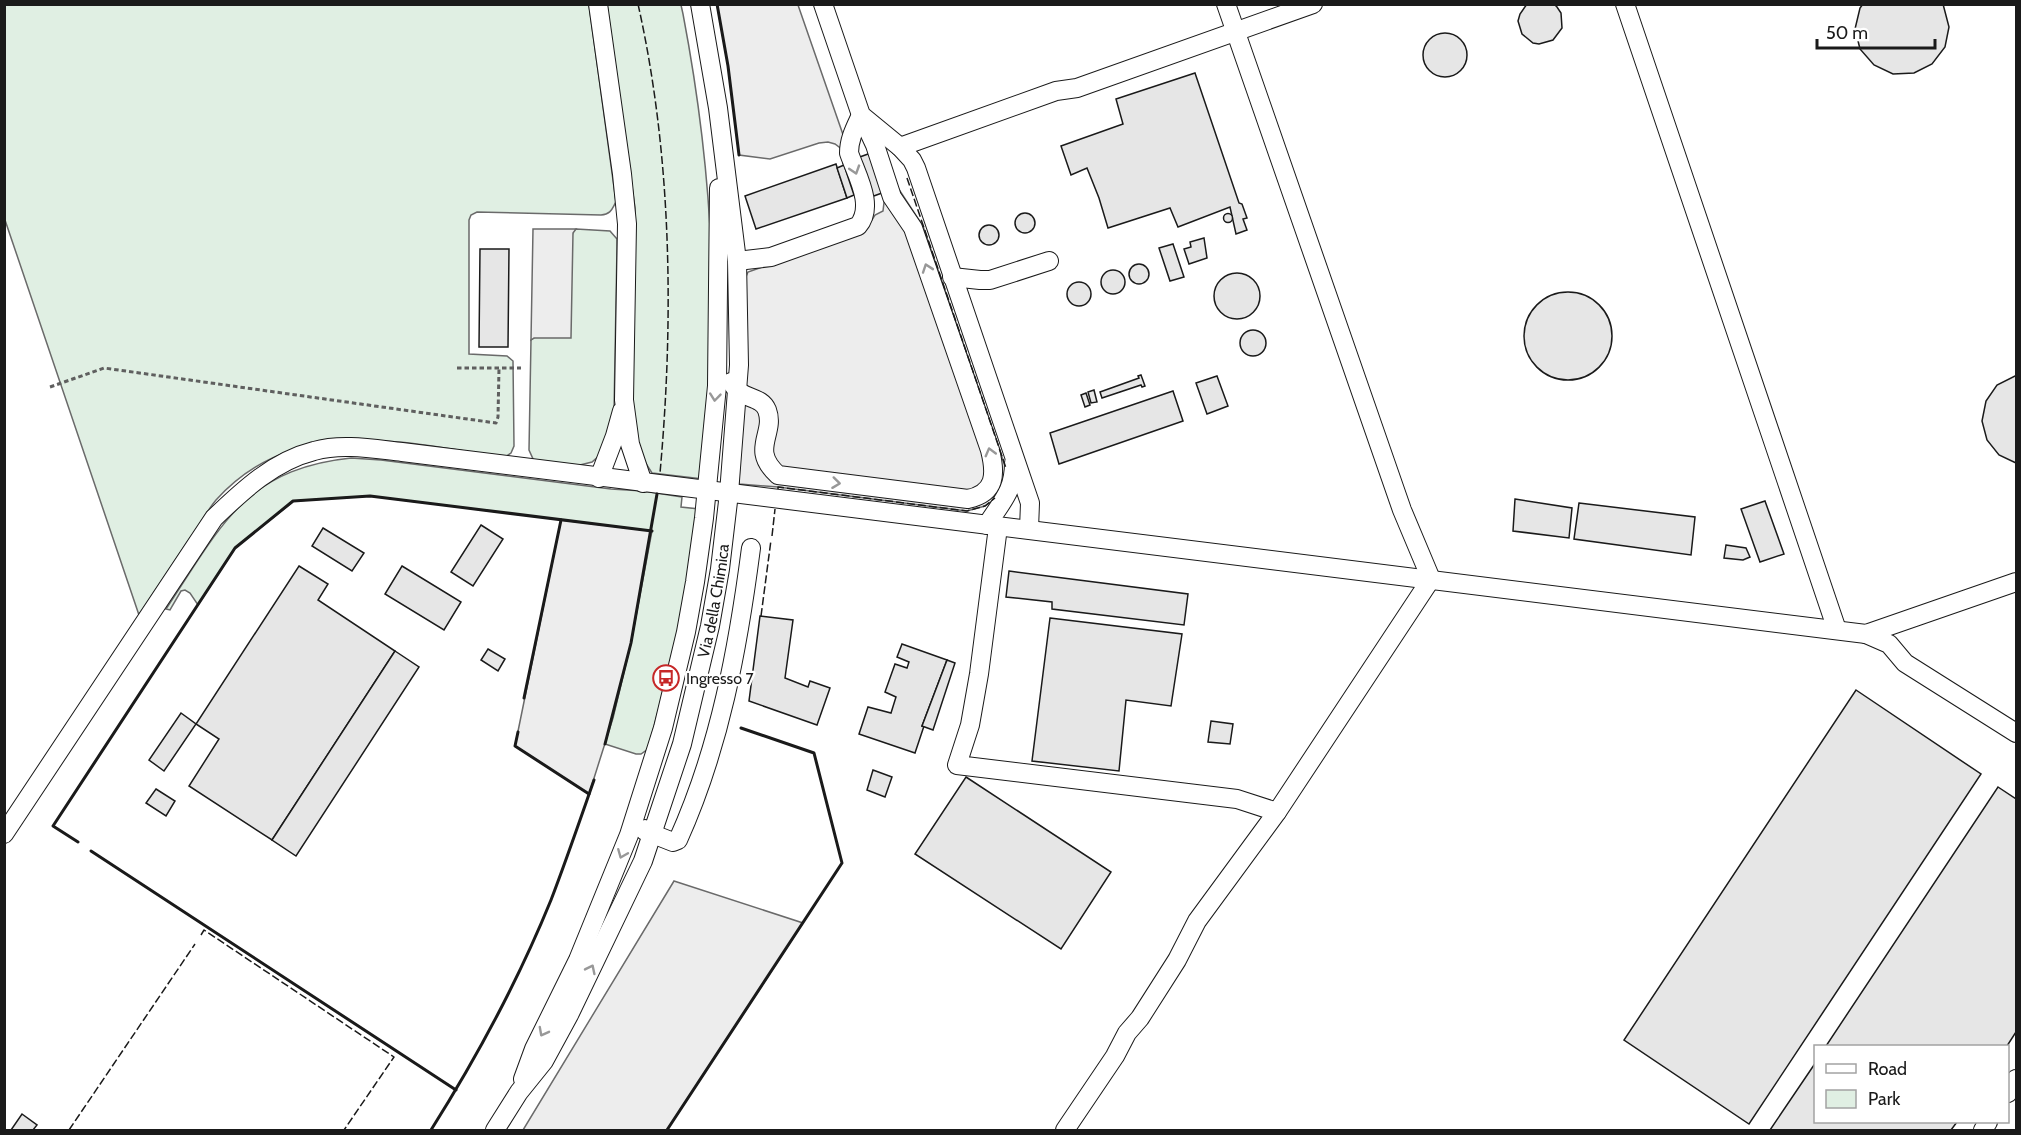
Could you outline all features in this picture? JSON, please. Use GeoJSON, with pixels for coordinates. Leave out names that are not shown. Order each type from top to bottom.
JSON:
{"type":"FeatureCollection","features":[{"type":"Feature","properties":{"kind":"lane"},"geometry":{"type":"LineString","coordinates":[[598,4],[627,224],[624,400],[630,444],[643,483]]}},
{"type":"Feature","properties":{"kind":"lane","name":"Via della Chimica"},"geometry":{"type":"LineString","coordinates":[[495,1131],[519,1092],[544,1061],[629,892],[653,834],[682,744],[710,626],[729,494],[739,365],[737,261],[718,108],[700,4]]}},
{"type":"Feature","properties":{"kind":"lane"},"geometry":{"type":"LineString","coordinates":[[719,189],[727,255],[730,381],[741,393],[762,402],[767,411],[764,453],[766,462],[778,475],[968,499],[985,493],[990,486],[993,468],[986,439],[913,228],[892,197],[823,4]]}},
{"type":"Feature","properties":{"kind":"lane"},"geometry":{"type":"LineString","coordinates":[[1226,4],[1402,510],[1431,579]]}},
{"type":"Feature","properties":{"kind":"lane"},"geometry":{"type":"LineString","coordinates":[[900,147],[1056,91],[1077,88],[1314,4]]}},
{"type":"Feature","properties":{"kind":"lane"},"geometry":{"type":"LineString","coordinates":[[1625,4],[1836,630]]}},
{"type":"Feature","properties":{"kind":"lane","name":"Via della Chimica"},"geometry":{"type":"LineString","coordinates":[[519,1092],[534,1049],[578,960],[629,835],[663,728],[695,582],[718,357],[718,108]]}},
{"type":"Feature","properties":{"kind":"lane"},"geometry":{"type":"LineString","coordinates":[[861,115],[900,147],[916,168],[1030,503],[1029,530]]}},
{"type":"Feature","properties":{"kind":"lane"},"geometry":{"type":"LineString","coordinates":[[737,261],[771,257],[858,226],[863,220],[866,205],[849,153],[849,146],[861,115]]}},
{"type":"Feature","properties":{"kind":"lane"},"geometry":{"type":"LineString","coordinates":[[952,277],[990,280],[1049,261]]}},
{"type":"Feature","properties":{"kind":"lane"},"geometry":{"type":"LineString","coordinates":[[599,478],[615,436],[624,400]]}},
{"type":"Feature","properties":{"kind":"lane"},"geometry":{"type":"LineString","coordinates":[[4,834],[214,519],[249,484],[285,463],[314,450],[352,447],[1866,634],[1889,644],[1905,663],[2016,734]]}},
{"type":"Feature","properties":{"kind":"lane"},"geometry":{"type":"LineString","coordinates":[[1014,455],[1014,475],[1011,487],[992,526],[979,674],[970,725],[957,765],[1237,799],[1277,812]]}},
{"type":"Feature","properties":{"kind":"lane"},"geometry":{"type":"LineString","coordinates":[[695,582],[698,625],[695,641],[675,724],[644,825],[645,831],[673,842],[678,840],[697,794],[730,678],[751,548]]}},
{"type":"Feature","properties":{"kind":"lane"},"geometry":{"type":"LineString","coordinates":[[1065,1131],[1115,1056],[1127,1033],[1140,1018],[1177,960],[1197,921],[1277,812],[1431,579]]}},
{"type":"Feature","properties":{"kind":"lane"},"geometry":{"type":"LineString","coordinates":[[1866,634],[2016,582]]}},
{"type":"Feature","properties":{"kind":"path"},"geometry":{"type":"LineString","coordinates":[[50,387],[104,368],[496,423],[498,421],[499,368]]}},
{"type":"Feature","properties":{"kind":"path"},"geometry":{"type":"LineString","coordinates":[[458,368],[521,368]]}},
{"type":"Feature","properties":{"kind":"green space"},"geometry":{"type":"Polygon","coordinates":[[[4,5],[589,5],[616,202],[610,212],[601,215],[477,212],[471,215],[469,220],[469,354],[507,356],[513,361],[514,446],[511,453],[505,457],[428,445],[352,440],[315,444],[280,454],[247,472],[216,500],[139,615],[5,220],[4,5]]]}},
{"type":"Feature","properties":{"kind":"green space"},"geometry":{"type":"Polygon","coordinates":[[[607,5],[681,5],[683,14],[702,138],[712,263],[710,397],[703,479],[652,473],[637,446],[632,399],[635,208],[607,5]]]}},
{"type":"Feature","properties":{"kind":"green space"},"geometry":{"type":"Polygon","coordinates":[[[576,229],[610,231],[617,239],[617,247],[614,412],[600,455],[592,462],[576,466],[534,461],[529,450],[531,340],[534,338],[576,229]]]}},
{"type":"Feature","properties":{"kind":"green space"},"geometry":{"type":"Polygon","coordinates":[[[351,458],[643,491],[682,497],[681,507],[699,509],[677,640],[648,749],[641,754],[636,754],[605,744],[631,643],[651,531],[370,496],[294,501],[235,548],[198,605],[190,593],[185,590],[181,591],[170,610],[166,609],[220,529],[239,507],[260,489],[285,475],[315,464],[351,458]]]}},
{"type":"Feature","properties":{"kind":"shaded area"},"geometry":{"type":"Polygon","coordinates":[[[717,5],[798,5],[848,149],[843,150],[828,142],[770,159],[739,155],[728,66],[717,5]]]}},
{"type":"Feature","properties":{"kind":"shaded area"},"geometry":{"type":"Polygon","coordinates":[[[898,188],[923,226],[1005,466],[1006,476],[995,499],[985,506],[967,511],[739,484],[745,279],[748,272],[866,229],[875,215],[883,211],[885,194],[898,188]]]}},
{"type":"Feature","properties":{"kind":"shaded area"},"geometry":{"type":"Polygon","coordinates":[[[533,229],[576,229],[573,233],[571,338],[534,338],[531,340],[533,229]]]}},
{"type":"Feature","properties":{"kind":"shaded area"},"geometry":{"type":"Polygon","coordinates":[[[561,520],[652,531],[631,643],[613,718],[589,794],[515,746],[561,520]]]}},
{"type":"Feature","properties":{"kind":"shaded area"},"geometry":{"type":"Polygon","coordinates":[[[674,881],[803,923],[667,1130],[523,1130],[674,881]]]}},
{"type":"Feature","properties":{"kind":"building"},"geometry":{"type":"Polygon","coordinates":[[[1527,4],[1554,4],[1557,7],[1561,13],[1562,28],[1553,40],[1539,44],[1533,43],[1522,34],[1518,21],[1527,4]]]}},
{"type":"Feature","properties":{"kind":"building"},"geometry":{"type":"Polygon","coordinates":[[[1863,4],[1943,4],[1949,27],[1945,47],[1932,64],[1914,73],[1893,74],[1874,65],[1860,49],[1855,29],[1863,4]]]}},
{"type":"Feature","properties":{"kind":"building"},"geometry":{"type":"Polygon","coordinates":[[[1445,33],[1461,39],[1467,55],[1461,71],[1445,77],[1429,71],[1423,55],[1429,39],[1445,33]]]}},
{"type":"Feature","properties":{"kind":"building"},"geometry":{"type":"Polygon","coordinates":[[[1195,73],[1239,203],[1242,204],[1247,218],[1243,219],[1247,230],[1236,234],[1230,207],[1178,227],[1170,208],[1108,228],[1087,168],[1071,175],[1061,146],[1123,124],[1116,99],[1195,73]]]}},
{"type":"Feature","properties":{"kind":"building"},"geometry":{"type":"Polygon","coordinates":[[[882,149],[896,188],[857,202],[843,163],[882,149]]]}},
{"type":"Feature","properties":{"kind":"building"},"geometry":{"type":"Polygon","coordinates":[[[836,164],[847,198],[756,229],[745,196],[836,164]]]}},
{"type":"Feature","properties":{"kind":"building"},"geometry":{"type":"Polygon","coordinates":[[[844,165],[854,195],[847,198],[837,168],[844,165]]]}},
{"type":"Feature","properties":{"kind":"building"},"geometry":{"type":"Polygon","coordinates":[[[1025,213],[1032,216],[1035,223],[1032,230],[1025,233],[1018,230],[1015,223],[1018,216],[1025,213]]]}},
{"type":"Feature","properties":{"kind":"building"},"geometry":{"type":"Polygon","coordinates":[[[1228,213],[1233,218],[1228,223],[1223,218],[1228,213]]]}},
{"type":"Feature","properties":{"kind":"building"},"geometry":{"type":"Polygon","coordinates":[[[989,225],[996,228],[999,235],[996,242],[989,245],[982,242],[979,235],[982,228],[989,225]]]}},
{"type":"Feature","properties":{"kind":"building"},"geometry":{"type":"Polygon","coordinates":[[[1204,238],[1207,258],[1189,264],[1184,249],[1191,247],[1190,242],[1204,238]]]}},
{"type":"Feature","properties":{"kind":"building"},"geometry":{"type":"Polygon","coordinates":[[[1173,244],[1184,277],[1170,281],[1159,248],[1173,244]]]}},
{"type":"Feature","properties":{"kind":"building"},"geometry":{"type":"Polygon","coordinates":[[[480,249],[509,249],[508,347],[479,347],[480,249]]]}},
{"type":"Feature","properties":{"kind":"building"},"geometry":{"type":"Polygon","coordinates":[[[1139,264],[1146,267],[1149,274],[1146,281],[1139,284],[1132,281],[1129,274],[1132,267],[1139,264]]]}},
{"type":"Feature","properties":{"kind":"building"},"geometry":{"type":"Polygon","coordinates":[[[1113,270],[1122,273],[1125,282],[1122,291],[1113,294],[1104,291],[1101,282],[1104,273],[1113,270]]]}},
{"type":"Feature","properties":{"kind":"building"},"geometry":{"type":"Polygon","coordinates":[[[1237,273],[1253,280],[1260,296],[1253,312],[1237,319],[1221,312],[1214,296],[1221,280],[1237,273]]]}},
{"type":"Feature","properties":{"kind":"building"},"geometry":{"type":"Polygon","coordinates":[[[1079,282],[1088,285],[1091,294],[1088,303],[1079,306],[1070,303],[1067,294],[1070,285],[1079,282]]]}},
{"type":"Feature","properties":{"kind":"building"},"geometry":{"type":"Polygon","coordinates":[[[1559,292],[1577,292],[1593,299],[1605,311],[1612,327],[1612,345],[1605,361],[1593,373],[1577,380],[1559,380],[1543,373],[1531,361],[1524,345],[1524,327],[1531,311],[1543,299],[1559,292]]]}},
{"type":"Feature","properties":{"kind":"building"},"geometry":{"type":"Polygon","coordinates":[[[1253,330],[1262,334],[1266,343],[1262,352],[1253,356],[1244,352],[1240,343],[1244,334],[1253,330]]]}},
{"type":"Feature","properties":{"kind":"building"},"geometry":{"type":"Polygon","coordinates":[[[1141,375],[1145,386],[1141,385],[1102,398],[1100,392],[1139,378],[1138,376],[1141,375]]]}},
{"type":"Feature","properties":{"kind":"building"},"geometry":{"type":"Polygon","coordinates":[[[1217,376],[1228,406],[1207,414],[1196,383],[1217,376]]]}},
{"type":"Feature","properties":{"kind":"building"},"geometry":{"type":"Polygon","coordinates":[[[2016,376],[2016,463],[1999,455],[1987,440],[1982,421],[1986,401],[1997,385],[2016,376]]]}},
{"type":"Feature","properties":{"kind":"building"},"geometry":{"type":"Polygon","coordinates":[[[1094,390],[1097,402],[1091,403],[1088,392],[1094,390]]]}},
{"type":"Feature","properties":{"kind":"building"},"geometry":{"type":"Polygon","coordinates":[[[1173,391],[1183,421],[1059,464],[1050,433],[1173,391]]]}},
{"type":"Feature","properties":{"kind":"building"},"geometry":{"type":"Polygon","coordinates":[[[1086,393],[1090,405],[1085,407],[1081,395],[1086,393]]]}},
{"type":"Feature","properties":{"kind":"building"},"geometry":{"type":"Polygon","coordinates":[[[1515,499],[1572,508],[1569,538],[1513,531],[1515,499]]]}},
{"type":"Feature","properties":{"kind":"building"},"geometry":{"type":"Polygon","coordinates":[[[1765,501],[1784,554],[1760,562],[1741,509],[1765,501]]]}},
{"type":"Feature","properties":{"kind":"building"},"geometry":{"type":"Polygon","coordinates":[[[1579,503],[1695,517],[1691,555],[1574,539],[1579,503]]]}},
{"type":"Feature","properties":{"kind":"building"},"geometry":{"type":"Polygon","coordinates":[[[481,525],[503,539],[473,586],[451,572],[481,525]]]}},
{"type":"Feature","properties":{"kind":"building"},"geometry":{"type":"Polygon","coordinates":[[[323,528],[364,553],[352,571],[312,546],[323,528]]]}},
{"type":"Feature","properties":{"kind":"building"},"geometry":{"type":"Polygon","coordinates":[[[1726,545],[1746,548],[1750,557],[1743,560],[1724,558],[1726,545]]]}},
{"type":"Feature","properties":{"kind":"building"},"geometry":{"type":"Polygon","coordinates":[[[299,566],[328,584],[318,600],[395,651],[272,840],[189,786],[219,739],[196,724],[299,566]]]}},
{"type":"Feature","properties":{"kind":"building"},"geometry":{"type":"Polygon","coordinates":[[[402,566],[461,602],[444,630],[385,594],[402,566]]]}},
{"type":"Feature","properties":{"kind":"building"},"geometry":{"type":"Polygon","coordinates":[[[1009,571],[1188,594],[1184,625],[1052,609],[1052,602],[1006,597],[1009,571]]]}},
{"type":"Feature","properties":{"kind":"building"},"geometry":{"type":"Polygon","coordinates":[[[760,616],[793,620],[785,678],[808,687],[810,681],[830,688],[817,725],[749,701],[760,616]]]}},
{"type":"Feature","properties":{"kind":"building"},"geometry":{"type":"Polygon","coordinates":[[[1050,618],[1182,634],[1171,706],[1126,700],[1119,771],[1032,761],[1050,618]]]}},
{"type":"Feature","properties":{"kind":"building"},"geometry":{"type":"Polygon","coordinates":[[[902,644],[947,660],[922,726],[924,726],[915,753],[859,734],[868,707],[891,713],[896,697],[885,692],[895,664],[907,668],[909,662],[897,657],[902,644]]]}},
{"type":"Feature","properties":{"kind":"building"},"geometry":{"type":"Polygon","coordinates":[[[488,649],[505,659],[498,671],[481,660],[488,649]]]}},
{"type":"Feature","properties":{"kind":"building"},"geometry":{"type":"Polygon","coordinates":[[[395,651],[419,667],[296,856],[272,840],[395,651]]]}},
{"type":"Feature","properties":{"kind":"building"},"geometry":{"type":"Polygon","coordinates":[[[947,660],[955,663],[933,730],[922,726],[947,660]]]}},
{"type":"Feature","properties":{"kind":"building"},"geometry":{"type":"Polygon","coordinates":[[[1856,690],[1981,774],[1749,1124],[1624,1040],[1856,690]]]}},
{"type":"Feature","properties":{"kind":"building"},"geometry":{"type":"Polygon","coordinates":[[[181,713],[196,724],[164,771],[149,760],[181,713]]]}},
{"type":"Feature","properties":{"kind":"building"},"geometry":{"type":"Polygon","coordinates":[[[1211,721],[1233,724],[1230,744],[1208,742],[1211,721]]]}},
{"type":"Feature","properties":{"kind":"building"},"geometry":{"type":"Polygon","coordinates":[[[873,770],[892,777],[885,797],[867,790],[873,770]]]}},
{"type":"Feature","properties":{"kind":"building"},"geometry":{"type":"Polygon","coordinates":[[[966,777],[1111,872],[1061,949],[915,854],[966,777]]]}},
{"type":"Feature","properties":{"kind":"building"},"geometry":{"type":"Polygon","coordinates":[[[1998,787],[2016,799],[2016,1032],[2008,1045],[1827,1045],[1998,787]]]}},
{"type":"Feature","properties":{"kind":"building"},"geometry":{"type":"Polygon","coordinates":[[[156,789],[175,801],[166,816],[146,803],[156,789]]]}},
{"type":"Feature","properties":{"kind":"building"},"geometry":{"type":"Polygon","coordinates":[[[1814,1065],[1814,1123],[1956,1123],[1951,1130],[1770,1130],[1814,1065]]]}},
{"type":"Feature","properties":{"kind":"building"},"geometry":{"type":"Polygon","coordinates":[[[22,1114],[37,1125],[33,1130],[11,1130],[22,1114]]]}},
{"type":"Feature","properties":{"kind":"fence"},"geometry":{"type":"LineString","coordinates":[[638,4],[658,120],[667,238],[667,356],[660,473]]}},
{"type":"Feature","properties":{"kind":"fence"},"geometry":{"type":"LineString","coordinates":[[907,178],[1006,468]]}},
{"type":"Feature","properties":{"kind":"fence"},"geometry":{"type":"LineString","coordinates":[[778,489],[778,487],[967,511],[985,506],[995,498]]}},
{"type":"Feature","properties":{"kind":"fence"},"geometry":{"type":"LineString","coordinates":[[772,536],[775,509]]}},
{"type":"Feature","properties":{"kind":"fence"},"geometry":{"type":"LineString","coordinates":[[761,616],[771,540]]}},
{"type":"Feature","properties":{"kind":"fence"},"geometry":{"type":"LineString","coordinates":[[201,935],[204,930],[394,1057],[344,1130]]}},
{"type":"Feature","properties":{"kind":"fence"},"geometry":{"type":"LineString","coordinates":[[69,1130],[195,944]]}},
{"type":"Feature","properties":{"kind":"wall"},"geometry":{"type":"LineString","coordinates":[[717,4],[728,66],[739,155]]}},
{"type":"Feature","properties":{"kind":"wall"},"geometry":{"type":"LineString","coordinates":[[605,744],[631,643],[657,494]]}},
{"type":"Feature","properties":{"kind":"wall"},"geometry":{"type":"LineString","coordinates":[[78,842],[53,826],[235,548],[293,501],[370,496],[652,531]]}},
{"type":"Feature","properties":{"kind":"wall"},"geometry":{"type":"LineString","coordinates":[[524,698],[561,520]]}},
{"type":"Feature","properties":{"kind":"wall"},"geometry":{"type":"LineString","coordinates":[[667,1130],[842,863],[814,753],[741,728]]}},
{"type":"Feature","properties":{"kind":"wall"},"geometry":{"type":"LineString","coordinates":[[518,732],[515,746],[589,794]]}},
{"type":"Feature","properties":{"kind":"wall"},"geometry":{"type":"LineString","coordinates":[[431,1130],[465,1075],[525,960],[551,900],[594,780]]}},
{"type":"Feature","properties":{"kind":"wall"},"geometry":{"type":"LineString","coordinates":[[91,851],[456,1090]]}},
{"type":"Feature","properties":{"kind":"place","name":"Ingresso 7"},"geometry":{"type":"Point","coordinates":[666,678]}}]}
